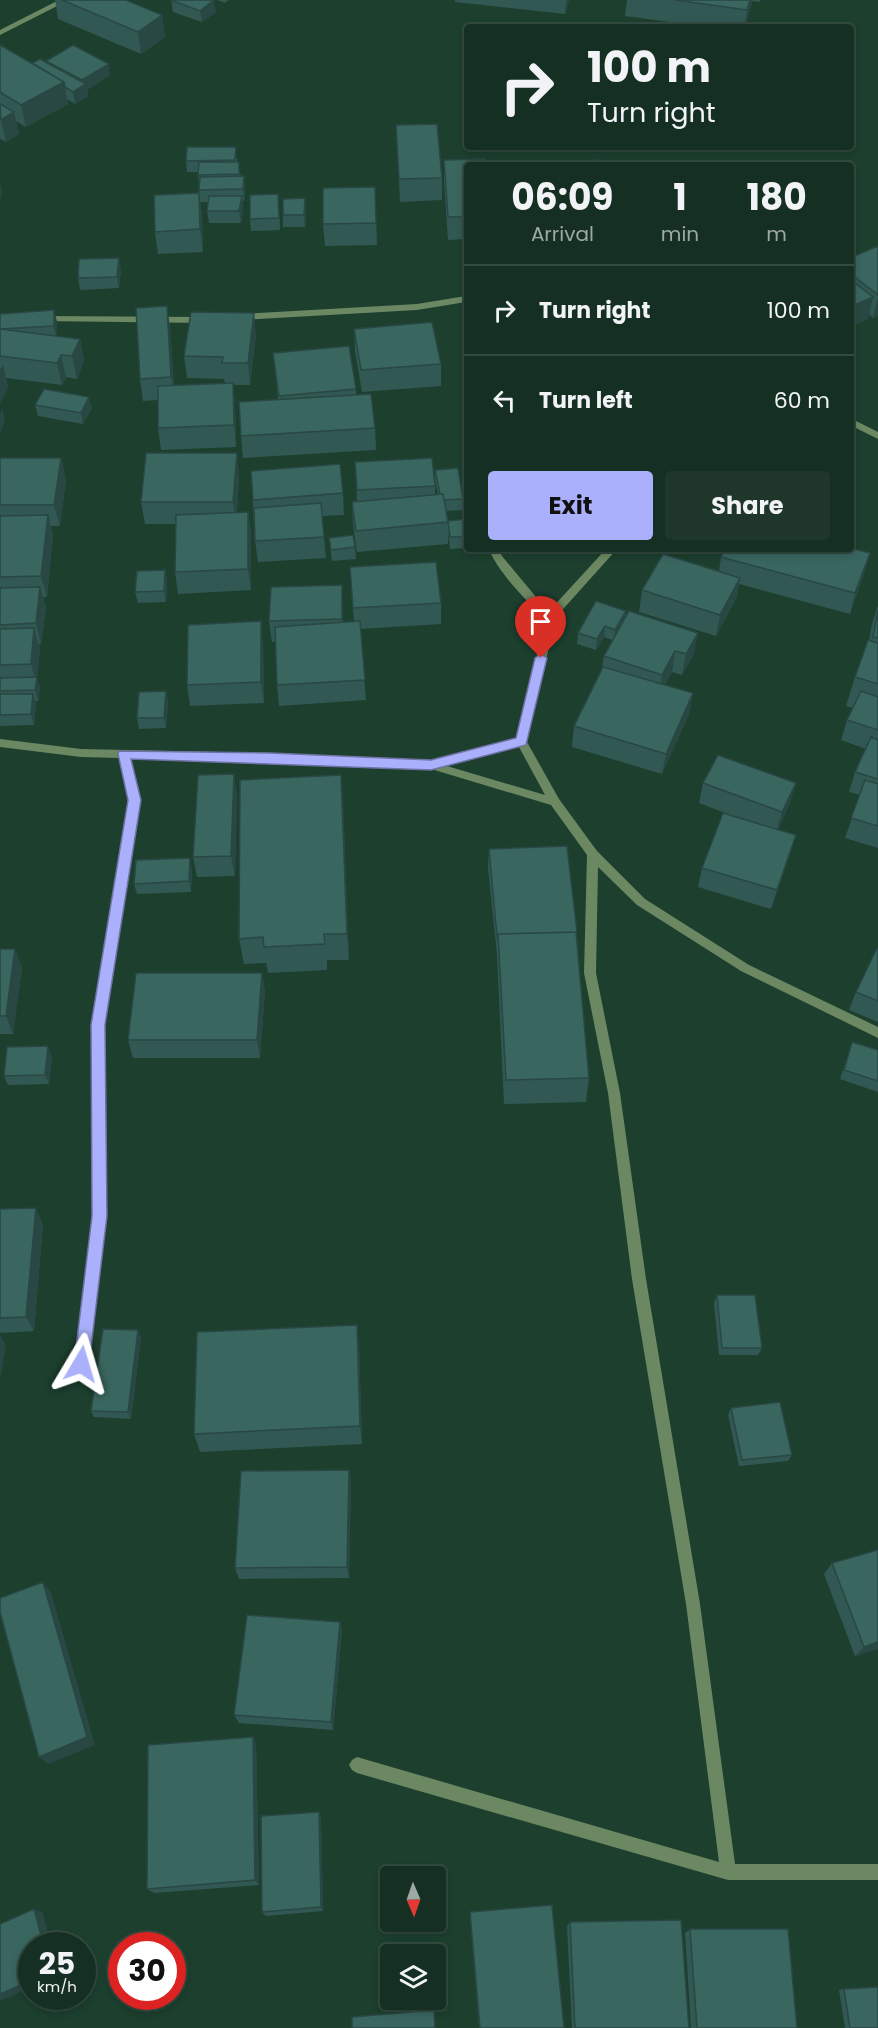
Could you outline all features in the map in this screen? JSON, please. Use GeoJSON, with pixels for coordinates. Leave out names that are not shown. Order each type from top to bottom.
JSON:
{"type":"FeatureCollection","features":[{"type":"Feature","properties":{"kind":"street"},"geometry":{"type":"LineString","coordinates":[[0,33],[65,0]]}},
{"type":"Feature","properties":{"kind":"street"},"geometry":{"type":"LineString","coordinates":[[229,318],[417,307],[464,299]]}},
{"type":"Feature","properties":{"kind":"street"},"geometry":{"type":"LineString","coordinates":[[32,319],[218,319]]}},
{"type":"Feature","properties":{"kind":"street"},"geometry":{"type":"LineString","coordinates":[[854,423],[878,436]]}},
{"type":"Feature","properties":{"kind":"street"},"geometry":{"type":"LineString","coordinates":[[495,552],[537,606],[551,616]]}},
{"type":"Feature","properties":{"kind":"street"},"geometry":{"type":"LineString","coordinates":[[609,552],[551,616],[522,742],[555,802],[593,854],[641,902],[745,968],[878,1033]]}},
{"type":"Feature","properties":{"kind":"street"},"geometry":{"type":"LineString","coordinates":[[431,765],[522,742]]}},
{"type":"Feature","properties":{"kind":"street"},"geometry":{"type":"LineString","coordinates":[[0,743],[81,753],[271,757],[431,765],[555,802]]}},
{"type":"Feature","properties":{"kind":"street"},"geometry":{"type":"LineString","coordinates":[[81,1364],[99,1216],[98,1025],[134,800],[124,754]]}},
{"type":"Feature","properties":{"kind":"street"},"geometry":{"type":"LineString","coordinates":[[593,854],[590,973],[614,1093],[639,1279],[693,1604],[728,1872]]}},
{"type":"Feature","properties":{"kind":"street"},"geometry":{"type":"LineString","coordinates":[[357,1765],[728,1872],[878,1872]]}},
{"type":"Feature","properties":{"kind":"building"},"geometry":{"type":"Polygon","coordinates":[[[62,0],[126,0],[162,15],[138,32],[62,0]]]}},
{"type":"Feature","properties":{"kind":"building"},"geometry":{"type":"Polygon","coordinates":[[[171,0],[214,0],[200,11],[171,0]]]}},
{"type":"Feature","properties":{"kind":"building"},"geometry":{"type":"Polygon","coordinates":[[[675,0],[750,0],[747,10],[675,0]]]}},
{"type":"Feature","properties":{"kind":"building"},"geometry":{"type":"Polygon","coordinates":[[[0,45],[64,82],[21,105],[0,92],[0,45]]]}},
{"type":"Feature","properties":{"kind":"building"},"geometry":{"type":"Polygon","coordinates":[[[73,45],[109,64],[82,80],[46,61],[73,45]]]}},
{"type":"Feature","properties":{"kind":"building"},"geometry":{"type":"Polygon","coordinates":[[[40,59],[86,84],[73,92],[65,87],[64,82],[32,63],[40,59]]]}},
{"type":"Feature","properties":{"kind":"building"},"geometry":{"type":"Polygon","coordinates":[[[0,104],[14,112],[1,120],[0,104]]]}},
{"type":"Feature","properties":{"kind":"building"},"geometry":{"type":"Polygon","coordinates":[[[437,124],[442,178],[399,179],[396,125],[437,124]]]}},
{"type":"Feature","properties":{"kind":"building"},"geometry":{"type":"Polygon","coordinates":[[[187,147],[236,147],[235,160],[186,161],[187,147]]]}},
{"type":"Feature","properties":{"kind":"building"},"geometry":{"type":"Polygon","coordinates":[[[485,159],[486,162],[464,162],[464,217],[448,217],[444,160],[485,159]]]}},
{"type":"Feature","properties":{"kind":"building"},"geometry":{"type":"Polygon","coordinates":[[[594,160],[630,162],[594,162],[594,160]]]}},
{"type":"Feature","properties":{"kind":"building"},"geometry":{"type":"Polygon","coordinates":[[[199,162],[239,162],[239,174],[198,175],[199,162]]]}},
{"type":"Feature","properties":{"kind":"building"},"geometry":{"type":"Polygon","coordinates":[[[244,176],[243,189],[199,190],[200,177],[244,176]]]}},
{"type":"Feature","properties":{"kind":"building"},"geometry":{"type":"Polygon","coordinates":[[[375,187],[376,223],[323,224],[323,188],[375,187]]]}},
{"type":"Feature","properties":{"kind":"building"},"geometry":{"type":"Polygon","coordinates":[[[199,193],[200,229],[155,232],[154,195],[199,193]]]}},
{"type":"Feature","properties":{"kind":"building"},"geometry":{"type":"Polygon","coordinates":[[[278,194],[279,218],[250,219],[250,195],[278,194]]]}},
{"type":"Feature","properties":{"kind":"building"},"geometry":{"type":"Polygon","coordinates":[[[209,196],[242,196],[239,211],[207,211],[209,196]]]}},
{"type":"Feature","properties":{"kind":"building"},"geometry":{"type":"Polygon","coordinates":[[[305,198],[304,215],[283,215],[283,199],[305,198]]]}},
{"type":"Feature","properties":{"kind":"building"},"geometry":{"type":"Polygon","coordinates":[[[878,246],[878,295],[854,276],[854,256],[878,246]]]}},
{"type":"Feature","properties":{"kind":"building"},"geometry":{"type":"Polygon","coordinates":[[[119,258],[117,277],[78,278],[79,259],[119,258]]]}},
{"type":"Feature","properties":{"kind":"building"},"geometry":{"type":"Polygon","coordinates":[[[854,282],[873,297],[854,305],[854,282]]]}},
{"type":"Feature","properties":{"kind":"building"},"geometry":{"type":"Polygon","coordinates":[[[167,306],[171,377],[140,379],[136,308],[167,306]]]}},
{"type":"Feature","properties":{"kind":"building"},"geometry":{"type":"Polygon","coordinates":[[[54,310],[54,326],[0,329],[0,314],[54,310]]]}},
{"type":"Feature","properties":{"kind":"building"},"geometry":{"type":"Polygon","coordinates":[[[191,312],[254,313],[248,363],[222,363],[223,357],[184,356],[191,312]]]}},
{"type":"Feature","properties":{"kind":"building"},"geometry":{"type":"Polygon","coordinates":[[[432,322],[441,364],[361,370],[354,329],[432,322]]]}},
{"type":"Feature","properties":{"kind":"building"},"geometry":{"type":"Polygon","coordinates":[[[0,329],[80,339],[72,356],[61,355],[57,363],[0,356],[0,329]]]}},
{"type":"Feature","properties":{"kind":"building"},"geometry":{"type":"Polygon","coordinates":[[[349,346],[356,389],[279,396],[273,353],[349,346]]]}},
{"type":"Feature","properties":{"kind":"building"},"geometry":{"type":"Polygon","coordinates":[[[233,383],[234,425],[158,428],[158,386],[233,383]]]}},
{"type":"Feature","properties":{"kind":"building"},"geometry":{"type":"Polygon","coordinates":[[[44,389],[89,397],[81,413],[35,405],[44,389]]]}},
{"type":"Feature","properties":{"kind":"building"},"geometry":{"type":"Polygon","coordinates":[[[371,394],[375,428],[241,436],[239,402],[371,394]]]}},
{"type":"Feature","properties":{"kind":"building"},"geometry":{"type":"Polygon","coordinates":[[[146,453],[237,453],[233,502],[141,502],[146,453]]]}},
{"type":"Feature","properties":{"kind":"building"},"geometry":{"type":"Polygon","coordinates":[[[0,458],[61,458],[54,505],[0,505],[0,458]]]}},
{"type":"Feature","properties":{"kind":"building"},"geometry":{"type":"Polygon","coordinates":[[[432,458],[435,486],[357,490],[355,462],[432,458]]]}},
{"type":"Feature","properties":{"kind":"building"},"geometry":{"type":"Polygon","coordinates":[[[340,464],[343,493],[253,500],[251,471],[340,464]]]}},
{"type":"Feature","properties":{"kind":"building"},"geometry":{"type":"Polygon","coordinates":[[[458,468],[463,499],[444,500],[443,494],[440,494],[435,470],[458,468]]]}},
{"type":"Feature","properties":{"kind":"building"},"geometry":{"type":"Polygon","coordinates":[[[443,494],[448,522],[356,531],[352,502],[443,494]]]}},
{"type":"Feature","properties":{"kind":"building"},"geometry":{"type":"Polygon","coordinates":[[[321,503],[324,537],[255,541],[254,508],[321,503]]]}},
{"type":"Feature","properties":{"kind":"building"},"geometry":{"type":"Polygon","coordinates":[[[248,512],[248,569],[175,572],[176,515],[248,512]]]}},
{"type":"Feature","properties":{"kind":"building"},"geometry":{"type":"Polygon","coordinates":[[[48,515],[41,576],[0,577],[0,516],[48,515]]]}},
{"type":"Feature","properties":{"kind":"building"},"geometry":{"type":"Polygon","coordinates":[[[464,519],[464,537],[450,537],[448,521],[464,519]]]}},
{"type":"Feature","properties":{"kind":"building"},"geometry":{"type":"Polygon","coordinates":[[[353,535],[355,547],[331,550],[329,538],[353,535]]]}},
{"type":"Feature","properties":{"kind":"building"},"geometry":{"type":"Polygon","coordinates":[[[854,549],[870,553],[855,593],[721,557],[724,552],[854,552],[854,549]]]}},
{"type":"Feature","properties":{"kind":"building"},"geometry":{"type":"Polygon","coordinates":[[[663,554],[740,578],[720,615],[642,590],[663,554]]]}},
{"type":"Feature","properties":{"kind":"building"},"geometry":{"type":"Polygon","coordinates":[[[436,562],[441,603],[353,608],[350,567],[436,562]]]}},
{"type":"Feature","properties":{"kind":"building"},"geometry":{"type":"Polygon","coordinates":[[[165,570],[164,591],[135,592],[137,571],[165,570]]]}},
{"type":"Feature","properties":{"kind":"building"},"geometry":{"type":"Polygon","coordinates":[[[342,585],[342,619],[269,621],[271,587],[342,585]]]}},
{"type":"Feature","properties":{"kind":"building"},"geometry":{"type":"Polygon","coordinates":[[[40,587],[36,623],[0,625],[0,588],[40,587]]]}},
{"type":"Feature","properties":{"kind":"building"},"geometry":{"type":"Polygon","coordinates":[[[596,601],[626,611],[615,630],[605,626],[597,639],[578,633],[596,601]]]}},
{"type":"Feature","properties":{"kind":"building"},"geometry":{"type":"Polygon","coordinates":[[[878,610],[878,638],[873,637],[878,610]]]}},
{"type":"Feature","properties":{"kind":"building"},"geometry":{"type":"Polygon","coordinates":[[[629,611],[698,633],[686,654],[675,651],[662,675],[604,656],[629,611]]]}},
{"type":"Feature","properties":{"kind":"building"},"geometry":{"type":"Polygon","coordinates":[[[261,621],[261,682],[187,685],[188,625],[261,621]]]}},
{"type":"Feature","properties":{"kind":"building"},"geometry":{"type":"Polygon","coordinates":[[[360,621],[365,680],[277,685],[275,627],[360,621]]]}},
{"type":"Feature","properties":{"kind":"building"},"geometry":{"type":"Polygon","coordinates":[[[34,628],[31,664],[0,665],[0,629],[34,628]]]}},
{"type":"Feature","properties":{"kind":"building"},"geometry":{"type":"Polygon","coordinates":[[[868,640],[878,643],[878,684],[855,677],[868,640]]]}},
{"type":"Feature","properties":{"kind":"building"},"geometry":{"type":"Polygon","coordinates":[[[603,667],[693,693],[666,754],[574,726],[603,667]]]}},
{"type":"Feature","properties":{"kind":"building"},"geometry":{"type":"Polygon","coordinates":[[[37,677],[35,690],[0,691],[0,678],[37,677]]]}},
{"type":"Feature","properties":{"kind":"building"},"geometry":{"type":"Polygon","coordinates":[[[166,691],[164,718],[137,718],[139,692],[166,691]]]}},
{"type":"Feature","properties":{"kind":"building"},"geometry":{"type":"Polygon","coordinates":[[[861,691],[878,697],[878,730],[847,720],[861,691]]]}},
{"type":"Feature","properties":{"kind":"building"},"geometry":{"type":"Polygon","coordinates":[[[0,694],[33,694],[31,714],[0,715],[0,694]]]}},
{"type":"Feature","properties":{"kind":"building"},"geometry":{"type":"Polygon","coordinates":[[[871,737],[878,740],[878,779],[855,772],[871,737]]]}},
{"type":"Feature","properties":{"kind":"building"},"geometry":{"type":"Polygon","coordinates":[[[718,755],[796,783],[782,812],[703,783],[718,755]]]}},
{"type":"Feature","properties":{"kind":"building"},"geometry":{"type":"Polygon","coordinates":[[[234,774],[231,856],[193,857],[198,775],[234,774]]]}},
{"type":"Feature","properties":{"kind":"building"},"geometry":{"type":"Polygon","coordinates":[[[341,775],[347,934],[324,934],[325,944],[264,947],[263,937],[239,939],[240,780],[341,775]]]}},
{"type":"Feature","properties":{"kind":"building"},"geometry":{"type":"Polygon","coordinates":[[[865,780],[878,784],[878,826],[851,818],[865,780]]]}},
{"type":"Feature","properties":{"kind":"building"},"geometry":{"type":"Polygon","coordinates":[[[723,813],[796,835],[777,890],[702,868],[723,813]]]}},
{"type":"Feature","properties":{"kind":"building"},"geometry":{"type":"Polygon","coordinates":[[[567,846],[577,932],[498,934],[497,936],[489,849],[567,846]]]}},
{"type":"Feature","properties":{"kind":"building"},"geometry":{"type":"Polygon","coordinates":[[[190,858],[189,881],[134,884],[136,860],[190,858]]]}},
{"type":"Feature","properties":{"kind":"building"},"geometry":{"type":"Polygon","coordinates":[[[576,932],[589,1078],[506,1080],[498,934],[576,932]]]}},
{"type":"Feature","properties":{"kind":"building"},"geometry":{"type":"Polygon","coordinates":[[[0,949],[15,949],[6,1016],[0,1016],[0,949]]]}},
{"type":"Feature","properties":{"kind":"building"},"geometry":{"type":"Polygon","coordinates":[[[878,949],[878,1001],[856,992],[878,949]]]}},
{"type":"Feature","properties":{"kind":"building"},"geometry":{"type":"Polygon","coordinates":[[[136,973],[262,973],[257,1040],[128,1040],[136,973]]]}},
{"type":"Feature","properties":{"kind":"building"},"geometry":{"type":"Polygon","coordinates":[[[852,1042],[878,1050],[878,1081],[844,1070],[852,1042]]]}},
{"type":"Feature","properties":{"kind":"building"},"geometry":{"type":"Polygon","coordinates":[[[48,1046],[45,1075],[4,1076],[7,1047],[48,1046]]]}},
{"type":"Feature","properties":{"kind":"building"},"geometry":{"type":"Polygon","coordinates":[[[36,1208],[26,1317],[0,1318],[0,1209],[36,1208]]]}},
{"type":"Feature","properties":{"kind":"building"},"geometry":{"type":"Polygon","coordinates":[[[717,1295],[755,1295],[762,1348],[722,1348],[717,1295]]]}},
{"type":"Feature","properties":{"kind":"building"},"geometry":{"type":"Polygon","coordinates":[[[357,1325],[360,1426],[194,1434],[197,1332],[357,1325]]]}},
{"type":"Feature","properties":{"kind":"building"},"geometry":{"type":"Polygon","coordinates":[[[103,1329],[138,1330],[128,1412],[91,1411],[103,1329]]]}},
{"type":"Feature","properties":{"kind":"building"},"geometry":{"type":"Polygon","coordinates":[[[780,1402],[792,1455],[742,1460],[731,1408],[780,1402]]]}},
{"type":"Feature","properties":{"kind":"building"},"geometry":{"type":"Polygon","coordinates":[[[349,1470],[347,1567],[235,1568],[241,1471],[349,1470]]]}},
{"type":"Feature","properties":{"kind":"building"},"geometry":{"type":"Polygon","coordinates":[[[878,1550],[878,1642],[864,1647],[832,1563],[878,1550]]]}},
{"type":"Feature","properties":{"kind":"building"},"geometry":{"type":"Polygon","coordinates":[[[43,1582],[87,1737],[39,1757],[0,1612],[0,1598],[43,1582]]]}},
{"type":"Feature","properties":{"kind":"building"},"geometry":{"type":"Polygon","coordinates":[[[247,1615],[340,1622],[331,1722],[234,1715],[247,1615]]]}},
{"type":"Feature","properties":{"kind":"building"},"geometry":{"type":"Polygon","coordinates":[[[253,1737],[255,1880],[147,1889],[148,1745],[253,1737]]]}},
{"type":"Feature","properties":{"kind":"building"},"geometry":{"type":"Polygon","coordinates":[[[319,1812],[321,1907],[262,1912],[261,1816],[319,1812]]]}},
{"type":"Feature","properties":{"kind":"building"},"geometry":{"type":"Polygon","coordinates":[[[552,1905],[564,2028],[480,2028],[470,1912],[552,1905]]]}},
{"type":"Feature","properties":{"kind":"building"},"geometry":{"type":"Polygon","coordinates":[[[34,1909],[40,1932],[18,1932],[18,1986],[0,1994],[0,1924],[34,1909]]]}},
{"type":"Feature","properties":{"kind":"building"},"geometry":{"type":"Polygon","coordinates":[[[681,1920],[689,2028],[575,2028],[570,1922],[681,1920]]]}},
{"type":"Feature","properties":{"kind":"building"},"geometry":{"type":"Polygon","coordinates":[[[690,1929],[788,1929],[797,2028],[697,2028],[690,1929]]]}},
{"type":"Feature","properties":{"kind":"building"},"geometry":{"type":"Polygon","coordinates":[[[878,1987],[878,2028],[850,2028],[844,1989],[878,1987]]]}},
{"type":"Feature","properties":{"kind":"building"},"geometry":{"type":"Polygon","coordinates":[[[434,2010],[435,2028],[352,2028],[352,2017],[434,2010]]]}},
{"type":"Feature","properties":{"kind":"route"},"geometry":{"type":"LineString","coordinates":[[81,1364],[99,1216],[98,1025],[134,800],[124,754],[271,757],[431,765],[522,742],[541,658]]}}]}
